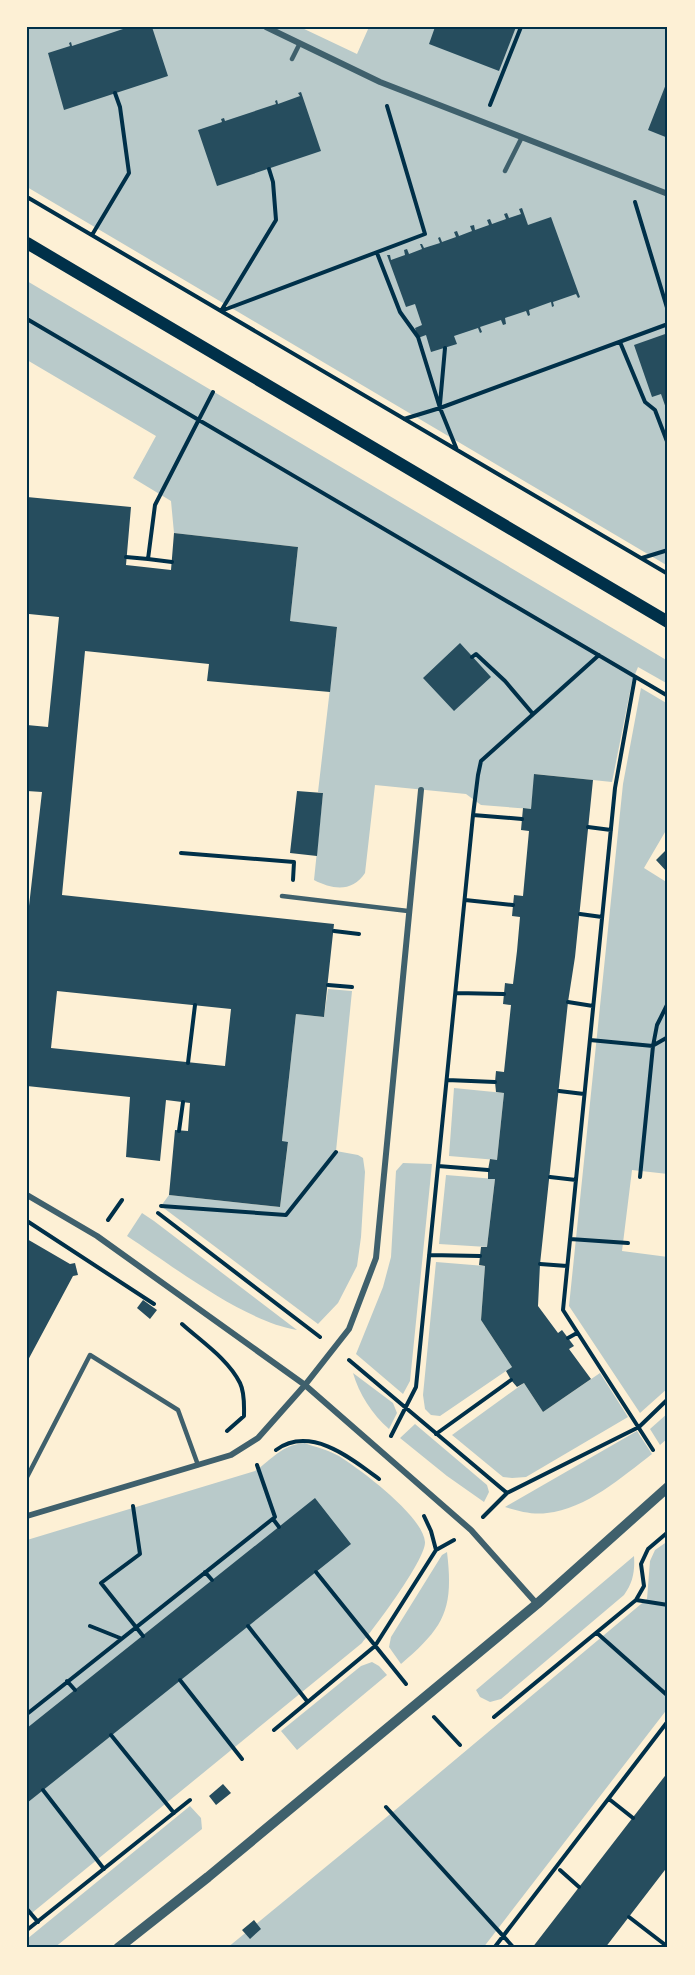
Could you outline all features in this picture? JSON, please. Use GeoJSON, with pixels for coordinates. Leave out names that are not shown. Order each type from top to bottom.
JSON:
{"type":"FeatureCollection","features":[{"type":"Feature","properties":{"kind":"main road"},"geometry":{"type":"LineString","coordinates":[[27,243],[668,621]]}},
{"type":"Feature","properties":{"kind":"street"},"geometry":{"type":"LineString","coordinates":[[266,27],[380,82],[668,194]]}},
{"type":"Feature","properties":{"kind":"street"},"geometry":{"type":"LineString","coordinates":[[27,1516],[231,1455],[258,1438],[305,1385],[348,1329],[376,1258],[421,790]]}},
{"type":"Feature","properties":{"kind":"street"},"geometry":{"type":"LineString","coordinates":[[27,1195],[97,1236],[305,1385],[471,1530],[537,1604]]}},
{"type":"Feature","properties":{"kind":"street"},"geometry":{"type":"LineString","coordinates":[[118,1948],[208,1877],[537,1604],[668,1487]]}},
{"type":"Feature","properties":{"kind":"lane"},"geometry":{"type":"LineString","coordinates":[[292,59],[300,43]]}},
{"type":"Feature","properties":{"kind":"lane"},"geometry":{"type":"LineString","coordinates":[[505,171],[522,137]]}},
{"type":"Feature","properties":{"kind":"lane"},"geometry":{"type":"LineString","coordinates":[[282,896],[408,911]]}},
{"type":"Feature","properties":{"kind":"lane"},"geometry":{"type":"LineString","coordinates":[[27,1477],[90,1354],[178,1410],[198,1465]]}},
{"type":"Feature","properties":{"kind":"path"},"geometry":{"type":"LineString","coordinates":[[483,122],[521,27]]}},
{"type":"Feature","properties":{"kind":"path"},"geometry":{"type":"LineString","coordinates":[[221,311],[425,234],[380,82]]}},
{"type":"Feature","properties":{"kind":"path"},"geometry":{"type":"LineString","coordinates":[[92,235],[129,173],[120,107],[115,93]]}},
{"type":"Feature","properties":{"kind":"path"},"geometry":{"type":"LineString","coordinates":[[221,311],[276,220],[273,182],[269,169]]}},
{"type":"Feature","properties":{"kind":"path"},"geometry":{"type":"LineString","coordinates":[[628,179],[668,311]]}},
{"type":"Feature","properties":{"kind":"path"},"geometry":{"type":"LineString","coordinates":[[27,197],[668,574]]}},
{"type":"Feature","properties":{"kind":"path"},"geometry":{"type":"LineString","coordinates":[[377,252],[400,312],[418,337],[440,408],[457,450]]}},
{"type":"Feature","properties":{"kind":"path"},"geometry":{"type":"LineString","coordinates":[[27,319],[668,696]]}},
{"type":"Feature","properties":{"kind":"path"},"geometry":{"type":"LineString","coordinates":[[404,419],[440,408],[668,324]]}},
{"type":"Feature","properties":{"kind":"path"},"geometry":{"type":"LineString","coordinates":[[620,342],[645,402],[655,410],[668,444]]}},
{"type":"Feature","properties":{"kind":"path"},"geometry":{"type":"LineString","coordinates":[[440,408],[445,348]]}},
{"type":"Feature","properties":{"kind":"path"},"geometry":{"type":"LineString","coordinates":[[148,559],[155,505],[213,392]]}},
{"type":"Feature","properties":{"kind":"path"},"geometry":{"type":"LineString","coordinates":[[641,558],[668,550]]}},
{"type":"Feature","properties":{"kind":"path"},"geometry":{"type":"LineString","coordinates":[[126,557],[172,562]]}},
{"type":"Feature","properties":{"kind":"path"},"geometry":{"type":"LineString","coordinates":[[472,657],[476,654],[505,681],[533,714]]}},
{"type":"Feature","properties":{"kind":"path"},"geometry":{"type":"LineString","coordinates":[[382,1452],[416,1387],[473,815],[481,761],[599,655]]}},
{"type":"Feature","properties":{"kind":"path"},"geometry":{"type":"LineString","coordinates":[[635,677],[615,788],[563,1310],[653,1450]]}},
{"type":"Feature","properties":{"kind":"path"},"geometry":{"type":"LineString","coordinates":[[473,815],[522,819]]}},
{"type":"Feature","properties":{"kind":"path"},"geometry":{"type":"LineString","coordinates":[[588,827],[611,830]]}},
{"type":"Feature","properties":{"kind":"path"},"geometry":{"type":"LineString","coordinates":[[181,853],[294,862],[292,897]]}},
{"type":"Feature","properties":{"kind":"path"},"geometry":{"type":"LineString","coordinates":[[465,900],[513,906]]}},
{"type":"Feature","properties":{"kind":"path"},"geometry":{"type":"LineString","coordinates":[[580,914],[602,917]]}},
{"type":"Feature","properties":{"kind":"path"},"geometry":{"type":"LineString","coordinates":[[334,931],[359,934]]}},
{"type":"Feature","properties":{"kind":"path"},"geometry":{"type":"LineString","coordinates":[[328,985],[352,987]]}},
{"type":"Feature","properties":{"kind":"path"},"geometry":{"type":"LineString","coordinates":[[456,993],[504,994]]}},
{"type":"Feature","properties":{"kind":"path"},"geometry":{"type":"LineString","coordinates":[[568,1002],[593,1006]]}},
{"type":"Feature","properties":{"kind":"path"},"geometry":{"type":"LineString","coordinates":[[640,1177],[653,1046],[657,1025],[668,1003]]}},
{"type":"Feature","properties":{"kind":"path"},"geometry":{"type":"LineString","coordinates":[[188,1062],[195,1005]]}},
{"type":"Feature","properties":{"kind":"path"},"geometry":{"type":"LineString","coordinates":[[590,1040],[653,1046],[668,1037]]}},
{"type":"Feature","properties":{"kind":"path"},"geometry":{"type":"LineString","coordinates":[[447,1080],[495,1082]]}},
{"type":"Feature","properties":{"kind":"path"},"geometry":{"type":"LineString","coordinates":[[559,1091],[584,1094]]}},
{"type":"Feature","properties":{"kind":"path"},"geometry":{"type":"LineString","coordinates":[[179,1131],[183,1102]]}},
{"type":"Feature","properties":{"kind":"path"},"geometry":{"type":"LineString","coordinates":[[160,1206],[286,1215],[336,1152]]}},
{"type":"Feature","properties":{"kind":"path"},"geometry":{"type":"LineString","coordinates":[[438,1166],[488,1170]]}},
{"type":"Feature","properties":{"kind":"path"},"geometry":{"type":"LineString","coordinates":[[550,1177],[576,1180]]}},
{"type":"Feature","properties":{"kind":"path"},"geometry":{"type":"LineString","coordinates":[[158,1213],[334,1348],[507,1493]]}},
{"type":"Feature","properties":{"kind":"path"},"geometry":{"type":"LineString","coordinates":[[27,1221],[162,1309]]}},
{"type":"Feature","properties":{"kind":"path"},"geometry":{"type":"LineString","coordinates":[[570,1239],[628,1243]]}},
{"type":"Feature","properties":{"kind":"path"},"geometry":{"type":"LineString","coordinates":[[429,1255],[480,1256]]}},
{"type":"Feature","properties":{"kind":"path"},"geometry":{"type":"LineString","coordinates":[[540,1264],[567,1266]]}},
{"type":"Feature","properties":{"kind":"path"},"geometry":{"type":"LineString","coordinates":[[176,1319],[224,1360],[240,1384],[244,1402],[244,1416],[232,1427],[214,1440],[192,1448]]}},
{"type":"Feature","properties":{"kind":"path"},"geometry":{"type":"LineString","coordinates":[[568,1338],[577,1333]]}},
{"type":"Feature","properties":{"kind":"path"},"geometry":{"type":"LineString","coordinates":[[436,1434],[511,1380]]}},
{"type":"Feature","properties":{"kind":"path"},"geometry":{"type":"LineString","coordinates":[[274,1730],[375,1646],[436,1550],[471,1530],[507,1493],[639,1427],[668,1399]]}},
{"type":"Feature","properties":{"kind":"path"},"geometry":{"type":"LineString","coordinates":[[272,1453],[287,1442],[307,1441],[323,1444],[352,1458],[380,1480]]}},
{"type":"Feature","properties":{"kind":"path"},"geometry":{"type":"LineString","coordinates":[[246,1469],[257,1465],[264,1459]]}},
{"type":"Feature","properties":{"kind":"path"},"geometry":{"type":"LineString","coordinates":[[27,1714],[275,1517],[257,1465]]}},
{"type":"Feature","properties":{"kind":"path"},"geometry":{"type":"LineString","coordinates":[[123,1509],[133,1506],[140,1554],[102,1582],[143,1636]]}},
{"type":"Feature","properties":{"kind":"path"},"geometry":{"type":"LineString","coordinates":[[423,1515],[431,1531],[436,1550]]}},
{"type":"Feature","properties":{"kind":"path"},"geometry":{"type":"LineString","coordinates":[[273,1519],[279,1527]]}},
{"type":"Feature","properties":{"kind":"path"},"geometry":{"type":"LineString","coordinates":[[494,1717],[636,1600],[644,1586],[641,1564],[648,1549],[668,1532]]}},
{"type":"Feature","properties":{"kind":"path"},"geometry":{"type":"LineString","coordinates":[[205,1572],[212,1580]]}},
{"type":"Feature","properties":{"kind":"path"},"geometry":{"type":"LineString","coordinates":[[316,1572],[394,1669]]}},
{"type":"Feature","properties":{"kind":"path"},"geometry":{"type":"LineString","coordinates":[[636,1600],[668,1605]]}},
{"type":"Feature","properties":{"kind":"path"},"geometry":{"type":"LineString","coordinates":[[90,1626],[121,1638]]}},
{"type":"Feature","properties":{"kind":"path"},"geometry":{"type":"LineString","coordinates":[[248,1626],[307,1701]]}},
{"type":"Feature","properties":{"kind":"path"},"geometry":{"type":"LineString","coordinates":[[597,1633],[668,1696]]}},
{"type":"Feature","properties":{"kind":"path"},"geometry":{"type":"LineString","coordinates":[[180,1680],[242,1759]]}},
{"type":"Feature","properties":{"kind":"path"},"geometry":{"type":"LineString","coordinates":[[67,1681],[75,1690]]}},
{"type":"Feature","properties":{"kind":"path"},"geometry":{"type":"LineString","coordinates":[[494,1948],[668,1721]]}},
{"type":"Feature","properties":{"kind":"path"},"geometry":{"type":"LineString","coordinates":[[664,1726],[668,1730]]}},
{"type":"Feature","properties":{"kind":"path"},"geometry":{"type":"LineString","coordinates":[[111,1735],[174,1813]]}},
{"type":"Feature","properties":{"kind":"path"},"geometry":{"type":"LineString","coordinates":[[43,1790],[104,1869]]}},
{"type":"Feature","properties":{"kind":"path"},"geometry":{"type":"LineString","coordinates":[[609,1799],[633,1818]]}},
{"type":"Feature","properties":{"kind":"path"},"geometry":{"type":"LineString","coordinates":[[27,1930],[190,1800]]}},
{"type":"Feature","properties":{"kind":"path"},"geometry":{"type":"LineString","coordinates":[[386,1807],[514,1948]]}},
{"type":"Feature","properties":{"kind":"path"},"geometry":{"type":"LineString","coordinates":[[560,1870],[579,1887]]}},
{"type":"Feature","properties":{"kind":"path"},"geometry":{"type":"LineString","coordinates":[[27,1909],[38,1922]]}},
{"type":"Feature","properties":{"kind":"path"},"geometry":{"type":"LineString","coordinates":[[629,1917],[668,1947]]}},
{"type":"Feature","properties":{"kind":"shaded area"},"geometry":{"type":"Polygon","coordinates":[[[27,27],[300,27],[357,54],[369,27],[668,27],[668,566],[27,187],[27,27]]]}},
{"type":"Feature","properties":{"kind":"shaded area"},"geometry":{"type":"Polygon","coordinates":[[[27,281],[668,661],[668,684],[638,667],[632,682],[612,782],[535,774],[531,809],[481,805],[466,794],[375,785],[365,873],[355,884],[342,887],[328,886],[314,880],[323,793],[318,792],[337,628],[290,621],[298,547],[174,533],[171,501],[133,478],[156,436],[27,360],[27,281]]]}},
{"type":"Feature","properties":{"kind":"shaded area"},"geometry":{"type":"Polygon","coordinates":[[[641,688],[668,704],[668,827],[644,868],[668,883],[668,1174],[632,1170],[622,1251],[668,1257],[668,1388],[640,1413],[569,1306],[623,784],[641,688]]]}},
{"type":"Feature","properties":{"kind":"shaded area"},"geometry":{"type":"Polygon","coordinates":[[[328,989],[352,991],[336,1151],[363,1158],[365,1172],[357,1266],[338,1303],[318,1324],[161,1206],[169,1195],[280,1207],[288,1143],[282,1141],[296,1014],[324,1017],[328,989]]]}},
{"type":"Feature","properties":{"kind":"shaded area"},"geometry":{"type":"Polygon","coordinates":[[[454,1088],[504,1093],[497,1160],[449,1156],[454,1088]]]}},
{"type":"Feature","properties":{"kind":"shaded area"},"geometry":{"type":"Polygon","coordinates":[[[403,1163],[432,1164],[410,1381],[403,1394],[356,1354],[383,1287],[391,1257],[396,1171],[403,1163]]]}},
{"type":"Feature","properties":{"kind":"shaded area"},"geometry":{"type":"Polygon","coordinates":[[[446,1175],[495,1179],[487,1247],[439,1244],[446,1175]]]}},
{"type":"Feature","properties":{"kind":"shaded area"},"geometry":{"type":"Polygon","coordinates":[[[142,1213],[297,1330],[276,1325],[232,1304],[127,1236],[142,1213]]]}},
{"type":"Feature","properties":{"kind":"shaded area"},"geometry":{"type":"Polygon","coordinates":[[[436,1262],[485,1266],[481,1320],[512,1367],[440,1416],[431,1415],[425,1409],[423,1395],[436,1262]]]}},
{"type":"Feature","properties":{"kind":"shaded area"},"geometry":{"type":"Polygon","coordinates":[[[353,1373],[393,1403],[397,1413],[389,1429],[367,1403],[353,1373]]]}},
{"type":"Feature","properties":{"kind":"shaded area"},"geometry":{"type":"Polygon","coordinates":[[[600,1373],[628,1417],[526,1477],[503,1477],[452,1435],[524,1383],[543,1412],[600,1373]]]}},
{"type":"Feature","properties":{"kind":"shaded area"},"geometry":{"type":"Polygon","coordinates":[[[668,1413],[668,1438],[660,1445],[650,1429],[668,1413]]]}},
{"type":"Feature","properties":{"kind":"shaded area"},"geometry":{"type":"Polygon","coordinates":[[[415,1424],[487,1485],[489,1492],[484,1502],[400,1438],[415,1424]]]}},
{"type":"Feature","properties":{"kind":"shaded area"},"geometry":{"type":"Polygon","coordinates":[[[637,1431],[652,1454],[603,1491],[576,1505],[547,1513],[531,1513],[505,1507],[637,1431]]]}},
{"type":"Feature","properties":{"kind":"shaded area"},"geometry":{"type":"Polygon","coordinates":[[[304,1443],[331,1452],[349,1463],[390,1494],[414,1520],[422,1531],[425,1542],[423,1551],[409,1577],[362,1643],[27,1917],[27,1540],[255,1471],[283,1450],[304,1443]]]}},
{"type":"Feature","properties":{"kind":"shaded area"},"geometry":{"type":"Polygon","coordinates":[[[668,1541],[668,1708],[483,1948],[227,1948],[647,1599],[650,1561],[655,1550],[668,1541]]]}},
{"type":"Feature","properties":{"kind":"shaded area"},"geometry":{"type":"Polygon","coordinates":[[[447,1552],[449,1589],[443,1616],[427,1639],[401,1664],[389,1647],[391,1637],[442,1555],[447,1552]]]}},
{"type":"Feature","properties":{"kind":"shaded area"},"geometry":{"type":"Polygon","coordinates":[[[634,1556],[633,1577],[624,1595],[501,1699],[490,1702],[480,1697],[476,1690],[634,1556]]]}},
{"type":"Feature","properties":{"kind":"shaded area"},"geometry":{"type":"Polygon","coordinates":[[[372,1662],[387,1675],[297,1750],[281,1731],[361,1666],[372,1662]]]}},
{"type":"Feature","properties":{"kind":"shaded area"},"geometry":{"type":"Polygon","coordinates":[[[190,1806],[201,1818],[202,1829],[54,1948],[27,1948],[27,1939],[190,1806]]]}},
{"type":"Feature","properties":{"kind":"building"},"geometry":{"type":"Polygon","coordinates":[[[123,27],[152,27],[168,76],[64,110],[48,53],[70,46],[71,42],[72,46],[123,29],[123,27]]]}},
{"type":"Feature","properties":{"kind":"building"},"geometry":{"type":"Polygon","coordinates":[[[435,27],[516,27],[499,71],[429,44],[435,27]]]}},
{"type":"Feature","properties":{"kind":"building"},"geometry":{"type":"Polygon","coordinates":[[[668,79],[668,138],[648,130],[668,79]]]}},
{"type":"Feature","properties":{"kind":"building"},"geometry":{"type":"Polygon","coordinates":[[[301,92],[321,151],[217,186],[198,130],[222,122],[221,119],[224,118],[225,121],[276,104],[277,100],[278,104],[300,96],[298,93],[301,92]]]}},
{"type":"Feature","properties":{"kind":"building"},"geometry":{"type":"Polygon","coordinates":[[[522,208],[528,225],[551,217],[580,297],[578,298],[576,294],[553,302],[552,307],[551,302],[529,310],[530,315],[528,316],[526,311],[505,318],[506,324],[503,325],[501,320],[480,327],[482,332],[480,333],[478,328],[454,336],[457,344],[431,352],[426,335],[418,338],[415,328],[422,325],[415,304],[406,307],[387,255],[390,255],[391,260],[405,255],[404,250],[407,249],[409,254],[422,249],[420,244],[424,248],[440,243],[438,238],[440,237],[442,242],[456,237],[454,232],[457,231],[459,236],[472,231],[470,226],[474,225],[475,230],[489,225],[487,220],[490,219],[492,224],[506,219],[504,214],[507,213],[509,218],[521,214],[519,209],[522,208]]]}},
{"type":"Feature","properties":{"kind":"building"},"geometry":{"type":"Polygon","coordinates":[[[668,333],[668,414],[661,394],[652,397],[634,345],[668,333]]]}},
{"type":"Feature","properties":{"kind":"building"},"geometry":{"type":"Polygon","coordinates":[[[27,497],[131,507],[126,565],[171,570],[174,533],[298,547],[290,621],[337,627],[330,692],[207,681],[209,664],[85,651],[62,895],[334,924],[324,1017],[296,1014],[282,1141],[288,1142],[280,1207],[169,1195],[175,1130],[188,1131],[190,1103],[166,1100],[160,1161],[126,1157],[130,1097],[27,1086],[27,906],[29,906],[42,792],[27,791],[27,725],[48,727],[59,617],[29,614],[29,623],[27,623],[27,497]],[[57,991],[51,1048],[225,1066],[231,1009],[57,991]]]}},
{"type":"Feature","properties":{"kind":"building"},"geometry":{"type":"Polygon","coordinates":[[[460,643],[491,677],[454,711],[423,678],[460,643]]]}},
{"type":"Feature","properties":{"kind":"building"},"geometry":{"type":"Polygon","coordinates":[[[534,774],[593,780],[540,1264],[538,1306],[558,1333],[562,1330],[574,1346],[569,1349],[591,1379],[543,1412],[524,1383],[517,1387],[511,1380],[506,1371],[512,1367],[481,1320],[485,1266],[479,1265],[481,1247],[487,1247],[495,1179],[488,1179],[488,1170],[490,1159],[497,1160],[504,1093],[496,1092],[495,1082],[496,1071],[504,1072],[511,1005],[503,1004],[505,983],[513,984],[517,951],[520,917],[512,916],[514,895],[523,896],[529,831],[521,830],[523,808],[531,809],[534,774]]]}},
{"type":"Feature","properties":{"kind":"building"},"geometry":{"type":"Polygon","coordinates":[[[297,791],[323,793],[317,856],[290,853],[297,791]]]}},
{"type":"Feature","properties":{"kind":"building"},"geometry":{"type":"Polygon","coordinates":[[[668,848],[668,873],[656,860],[668,848]]]}},
{"type":"Feature","properties":{"kind":"building"},"geometry":{"type":"Polygon","coordinates":[[[27,1239],[70,1264],[75,1263],[78,1275],[73,1276],[27,1362],[27,1239]]]}},
{"type":"Feature","properties":{"kind":"building"},"geometry":{"type":"Polygon","coordinates":[[[143,1300],[157,1310],[150,1319],[137,1308],[143,1300]]]}},
{"type":"Feature","properties":{"kind":"building"},"geometry":{"type":"Polygon","coordinates":[[[315,1498],[351,1544],[27,1803],[27,1728],[315,1498]]]}},
{"type":"Feature","properties":{"kind":"building"},"geometry":{"type":"Polygon","coordinates":[[[668,1772],[668,1866],[605,1948],[532,1948],[668,1772]]]}},
{"type":"Feature","properties":{"kind":"building"},"geometry":{"type":"Polygon","coordinates":[[[223,1784],[231,1793],[216,1805],[209,1796],[223,1784]]]}},
{"type":"Feature","properties":{"kind":"building"},"geometry":{"type":"Polygon","coordinates":[[[254,1920],[261,1929],[250,1939],[242,1930],[254,1920]]]}}]}
